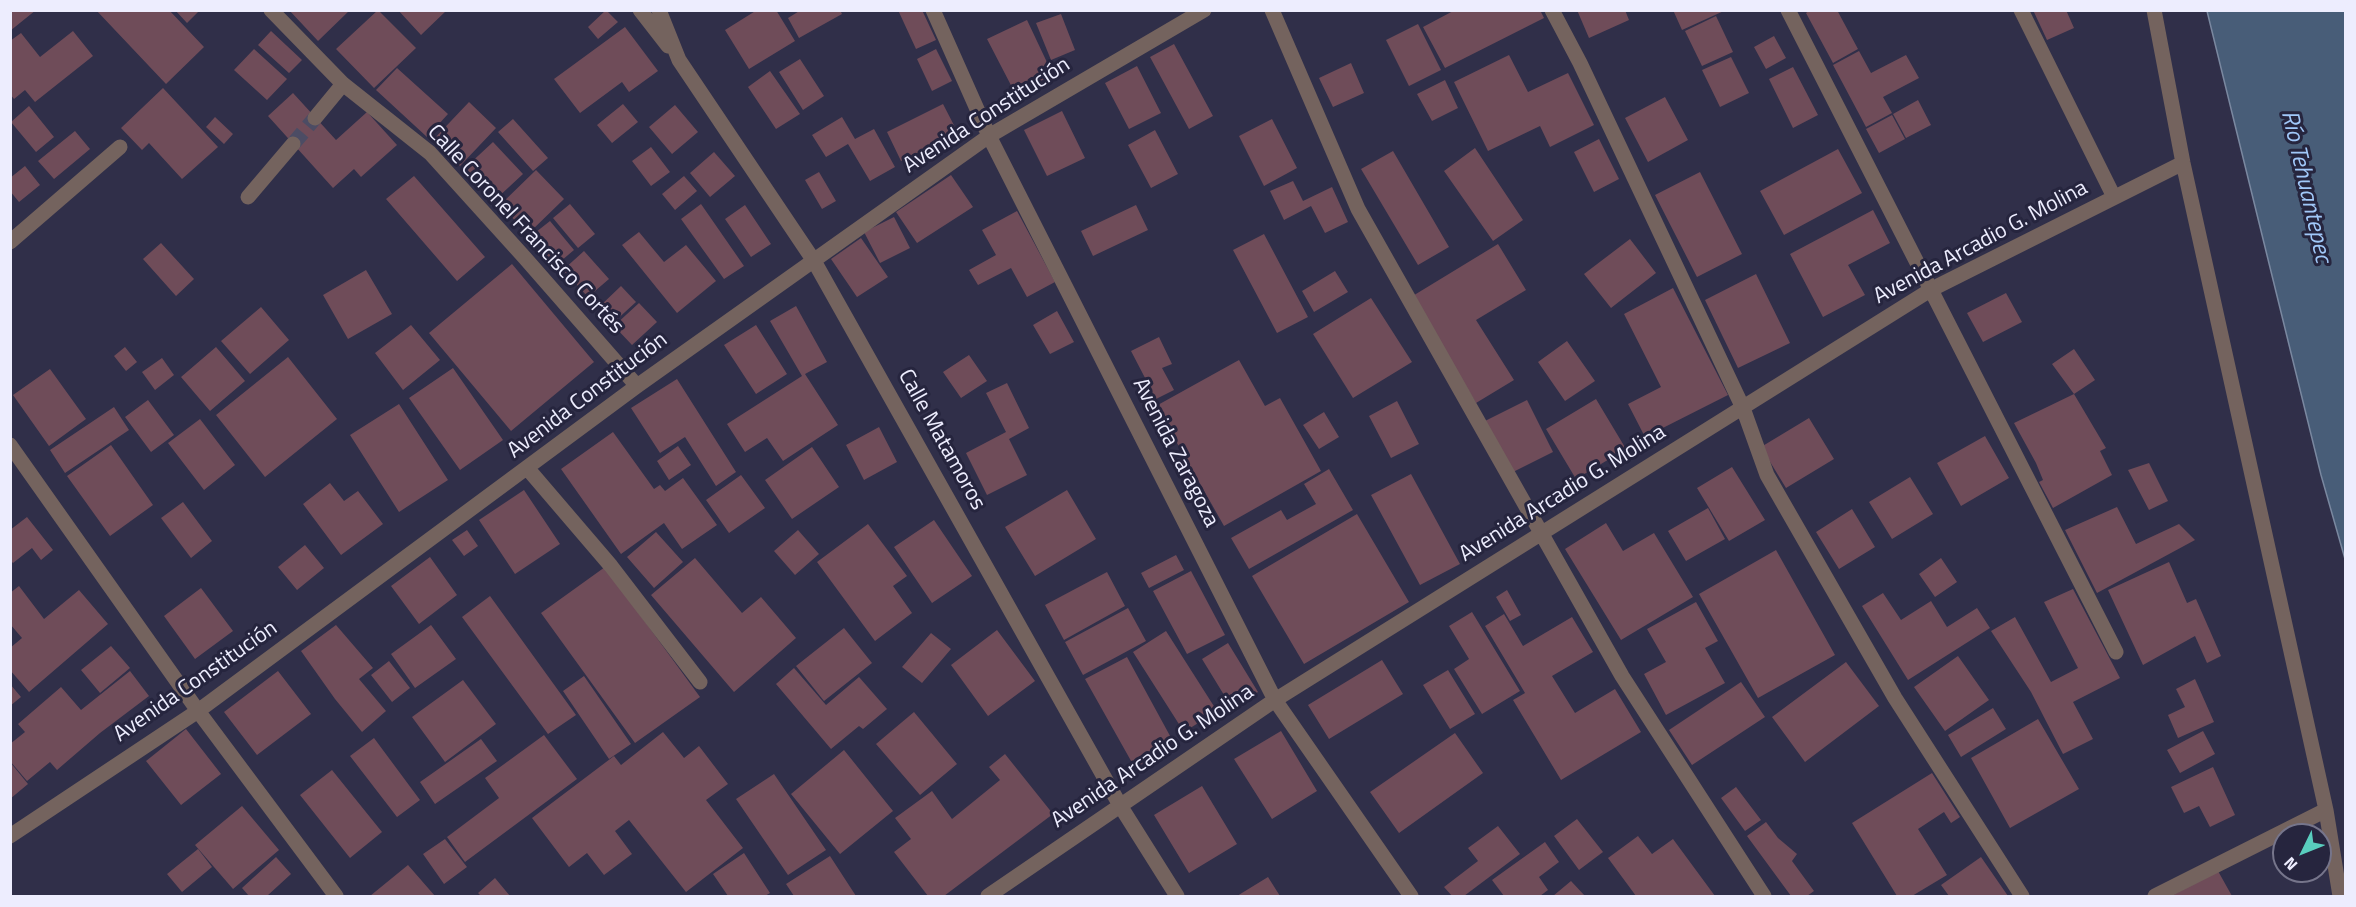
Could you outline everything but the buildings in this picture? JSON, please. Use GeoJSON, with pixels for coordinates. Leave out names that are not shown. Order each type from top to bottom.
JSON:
{"type":"FeatureCollection","features":[{"type":"Feature","properties":{"kind":"street","name":"Calle Coronel Francisco Cortés"},"geometry":{"type":"LineString","coordinates":[[271,10],[343,84],[430,153],[637,386]]}},
{"type":"Feature","properties":{"kind":"street"},"geometry":{"type":"LineString","coordinates":[[640,10],[679,60]]}},
{"type":"Feature","properties":{"kind":"street","name":"Calle Matamoros"},"geometry":{"type":"LineString","coordinates":[[659,10],[679,60],[814,261],[1121,807],[1177,897]]}},
{"type":"Feature","properties":{"kind":"street","name":"Avenida Zaragoza"},"geometry":{"type":"LineString","coordinates":[[933,10],[989,136],[1275,700],[1411,897]]}},
{"type":"Feature","properties":{"kind":"street","name":"Avenida Constitución"},"geometry":{"type":"LineString","coordinates":[[10,836],[198,711],[528,469],[637,386],[989,136],[1204,10]]}},
{"type":"Feature","properties":{"kind":"street"},"geometry":{"type":"LineString","coordinates":[[1272,10],[1358,209],[1622,676],[1764,897]]}},
{"type":"Feature","properties":{"kind":"street"},"geometry":{"type":"LineString","coordinates":[[1552,10],[1580,63],[1743,408],[1767,474],[1895,698],[2022,897]]}},
{"type":"Feature","properties":{"kind":"street"},"geometry":{"type":"LineString","coordinates":[[1788,10],[2116,652]]}},
{"type":"Feature","properties":{"kind":"street"},"geometry":{"type":"LineString","coordinates":[[2020,10],[2114,197]]}},
{"type":"Feature","properties":{"kind":"street"},"geometry":{"type":"LineString","coordinates":[[2154,10],[2183,164],[2326,810],[2340,897]]}},
{"type":"Feature","properties":{"kind":"street"},"geometry":{"type":"LineString","coordinates":[[315,118],[343,84]]}},
{"type":"Feature","properties":{"kind":"street"},"geometry":{"type":"LineString","coordinates":[[248,197],[293,144]]}},
{"type":"Feature","properties":{"kind":"street"},"geometry":{"type":"LineString","coordinates":[[10,242],[120,147]]}},
{"type":"Feature","properties":{"kind":"street","name":"Avenida Arcadio G. Molina"},"geometry":{"type":"LineString","coordinates":[[988,897],[1275,700],[1932,289],[2183,164]]}},
{"type":"Feature","properties":{"kind":"street"},"geometry":{"type":"LineString","coordinates":[[10,445],[198,711],[336,897]]}},
{"type":"Feature","properties":{"kind":"street"},"geometry":{"type":"LineString","coordinates":[[528,469],[611,566],[700,682]]}},
{"type":"Feature","properties":{"kind":"street"},"geometry":{"type":"LineString","coordinates":[[2155,897],[2326,810]]}},
{"type":"Feature","properties":{"kind":"water","name":"Río Tehuantepec"},"geometry":{"type":"Polygon","coordinates":[[[2207,11],[2345,11],[2345,559],[2321,475],[2207,11]]]}},
{"type":"Feature","properties":{"kind":"tunnel"},"geometry":{"type":"LineString","coordinates":[[293,144],[315,118]]}}]}
